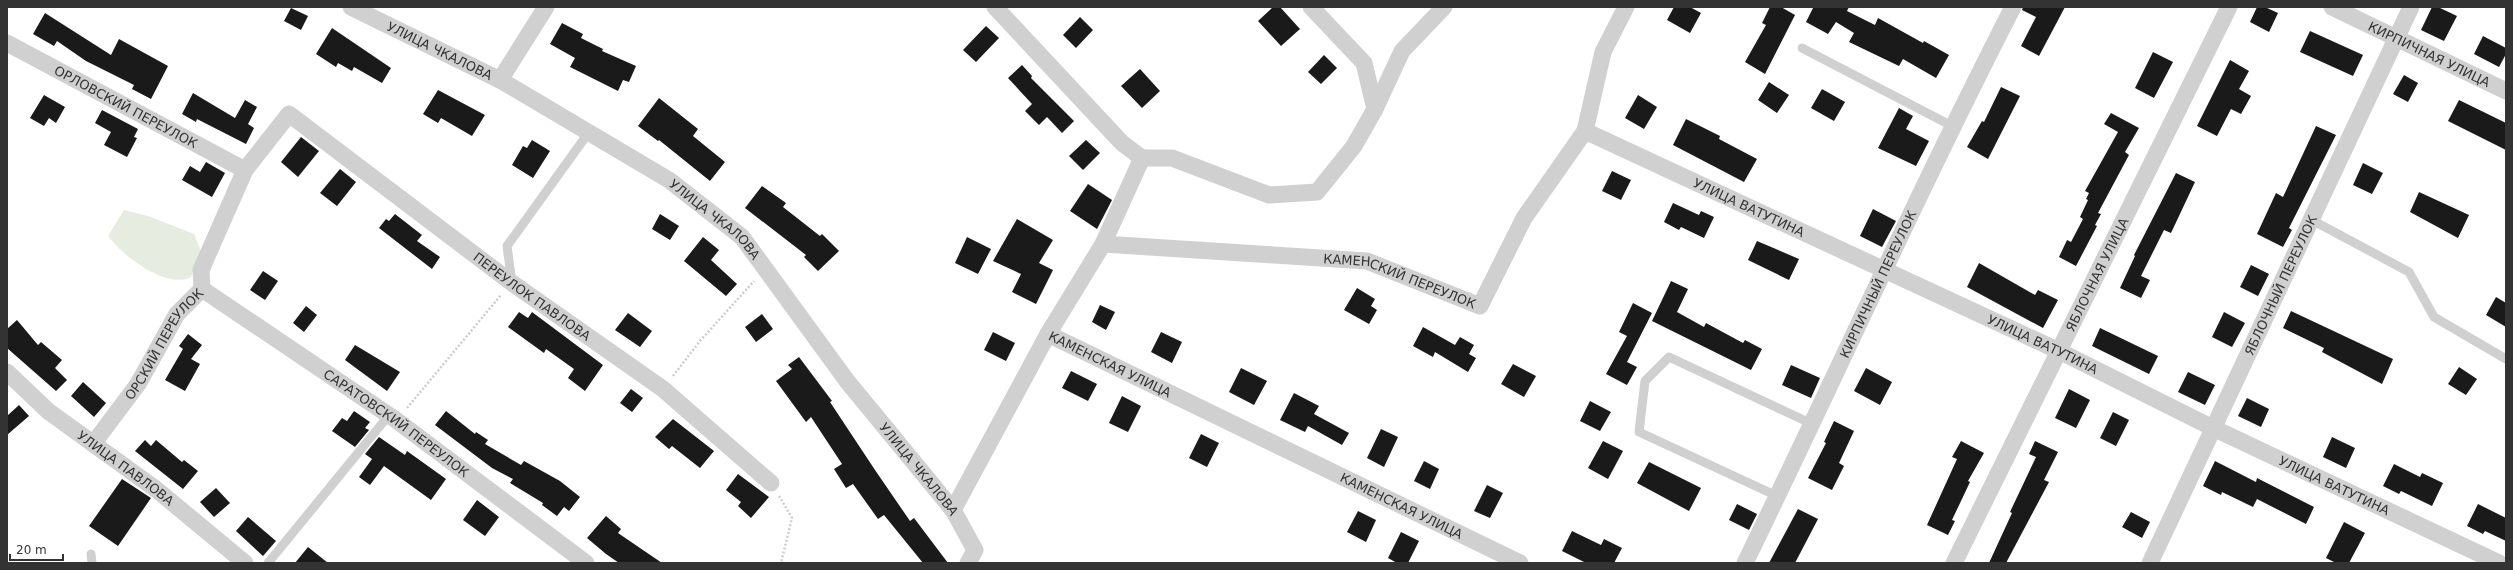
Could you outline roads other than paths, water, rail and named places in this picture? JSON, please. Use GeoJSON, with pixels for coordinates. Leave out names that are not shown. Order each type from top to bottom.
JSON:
{"type":"FeatureCollection","features":[{"type":"Feature","properties":{"kind":"street","name":"УЛИЦА ЧКАЛОВА"},"geometry":{"type":"LineString","coordinates":[[351,7],[500,80],[589,132],[670,180],[742,237],[847,381],[953,510],[972,556]]}},
{"type":"Feature","properties":{"kind":"street"},"geometry":{"type":"LineString","coordinates":[[500,80],[546,7]]}},
{"type":"Feature","properties":{"kind":"street"},"geometry":{"type":"LineString","coordinates":[[995,7],[1122,143],[1142,158],[1172,158],[1269,195],[1317,192],[1354,146],[1376,109],[1402,51],[1444,7]]}},
{"type":"Feature","properties":{"kind":"street"},"geometry":{"type":"LineString","coordinates":[[1311,7],[1364,63],[1376,109]]}},
{"type":"Feature","properties":{"kind":"street","name":"КАМЕНСКИЙ ПЕРЕУЛОК"},"geometry":{"type":"LineString","coordinates":[[1103,244],[1367,261],[1480,306],[1524,218],[1585,131],[1603,52],[1626,7]]}},
{"type":"Feature","properties":{"kind":"street","name":"КИРПИЧНЫЙ ПЕРЕУЛОК"},"geometry":{"type":"LineString","coordinates":[[1745,563],[1885,272],[1952,126],[2013,7]]}},
{"type":"Feature","properties":{"kind":"street","name":"ЯБЛОЧНАЯ УЛИЦА"},"geometry":{"type":"LineString","coordinates":[[1954,563],[2229,7]]}},
{"type":"Feature","properties":{"kind":"street","name":"КИРПИЧНАЯ УЛИЦА"},"geometry":{"type":"LineString","coordinates":[[2332,7],[2506,91]]}},
{"type":"Feature","properties":{"kind":"street","name":"ЯБЛОЧНЫЙ ПЕРЕУЛОК"},"geometry":{"type":"LineString","coordinates":[[2150,563],[2395,37],[2411,7]]}},
{"type":"Feature","properties":{"kind":"street","name":"ОРЛОВСКИЙ ПЕРЕУЛОК"},"geometry":{"type":"LineString","coordinates":[[7,43],[245,170]]}},
{"type":"Feature","properties":{"kind":"street","name":"ОРСКИЙ ПЕРЕУЛОК"},"geometry":{"type":"LineString","coordinates":[[93,444],[138,384],[177,314],[202,289],[201,270],[245,170],[289,114]]}},
{"type":"Feature","properties":{"kind":"street","name":"ПЕРЕУЛОК ПАВЛОВА"},"geometry":{"type":"LineString","coordinates":[[289,114],[512,283],[663,389],[771,484]]}},
{"type":"Feature","properties":{"kind":"street","name":"УЛИЦА ВАТУТИНА"},"geometry":{"type":"LineString","coordinates":[[1585,131],[1885,272],[2058,351],[2213,428],[2499,563]]}},
{"type":"Feature","properties":{"kind":"street","name":"КАМЕНСКАЯ УЛИЦА"},"geometry":{"type":"LineString","coordinates":[[1142,158],[1103,244],[1048,334],[1520,563]]}},
{"type":"Feature","properties":{"kind":"street","name":"САРАТОВСКИЙ ПЕРЕУЛОК"},"geometry":{"type":"LineString","coordinates":[[202,289],[392,418],[586,563]]}},
{"type":"Feature","properties":{"kind":"street"},"geometry":{"type":"LineString","coordinates":[[953,510],[1048,334]]}},
{"type":"Feature","properties":{"kind":"street","name":"УЛИЦА ПАВЛОВА"},"geometry":{"type":"LineString","coordinates":[[7,372],[48,411],[157,490],[245,563]]}},
{"type":"Feature","properties":{"kind":"lane"},"geometry":{"type":"LineString","coordinates":[[1802,48],[1952,126]]}},
{"type":"Feature","properties":{"kind":"lane"},"geometry":{"type":"LineString","coordinates":[[512,283],[508,246],[589,132]]}},
{"type":"Feature","properties":{"kind":"lane"},"geometry":{"type":"LineString","coordinates":[[2310,219],[2410,272],[2434,317],[2506,359]]}},
{"type":"Feature","properties":{"kind":"lane"},"geometry":{"type":"LineString","coordinates":[[1777,496],[1639,432],[1645,381],[1669,357],[1812,424]]}},
{"type":"Feature","properties":{"kind":"lane"},"geometry":{"type":"LineString","coordinates":[[268,563],[392,418]]}}]}
